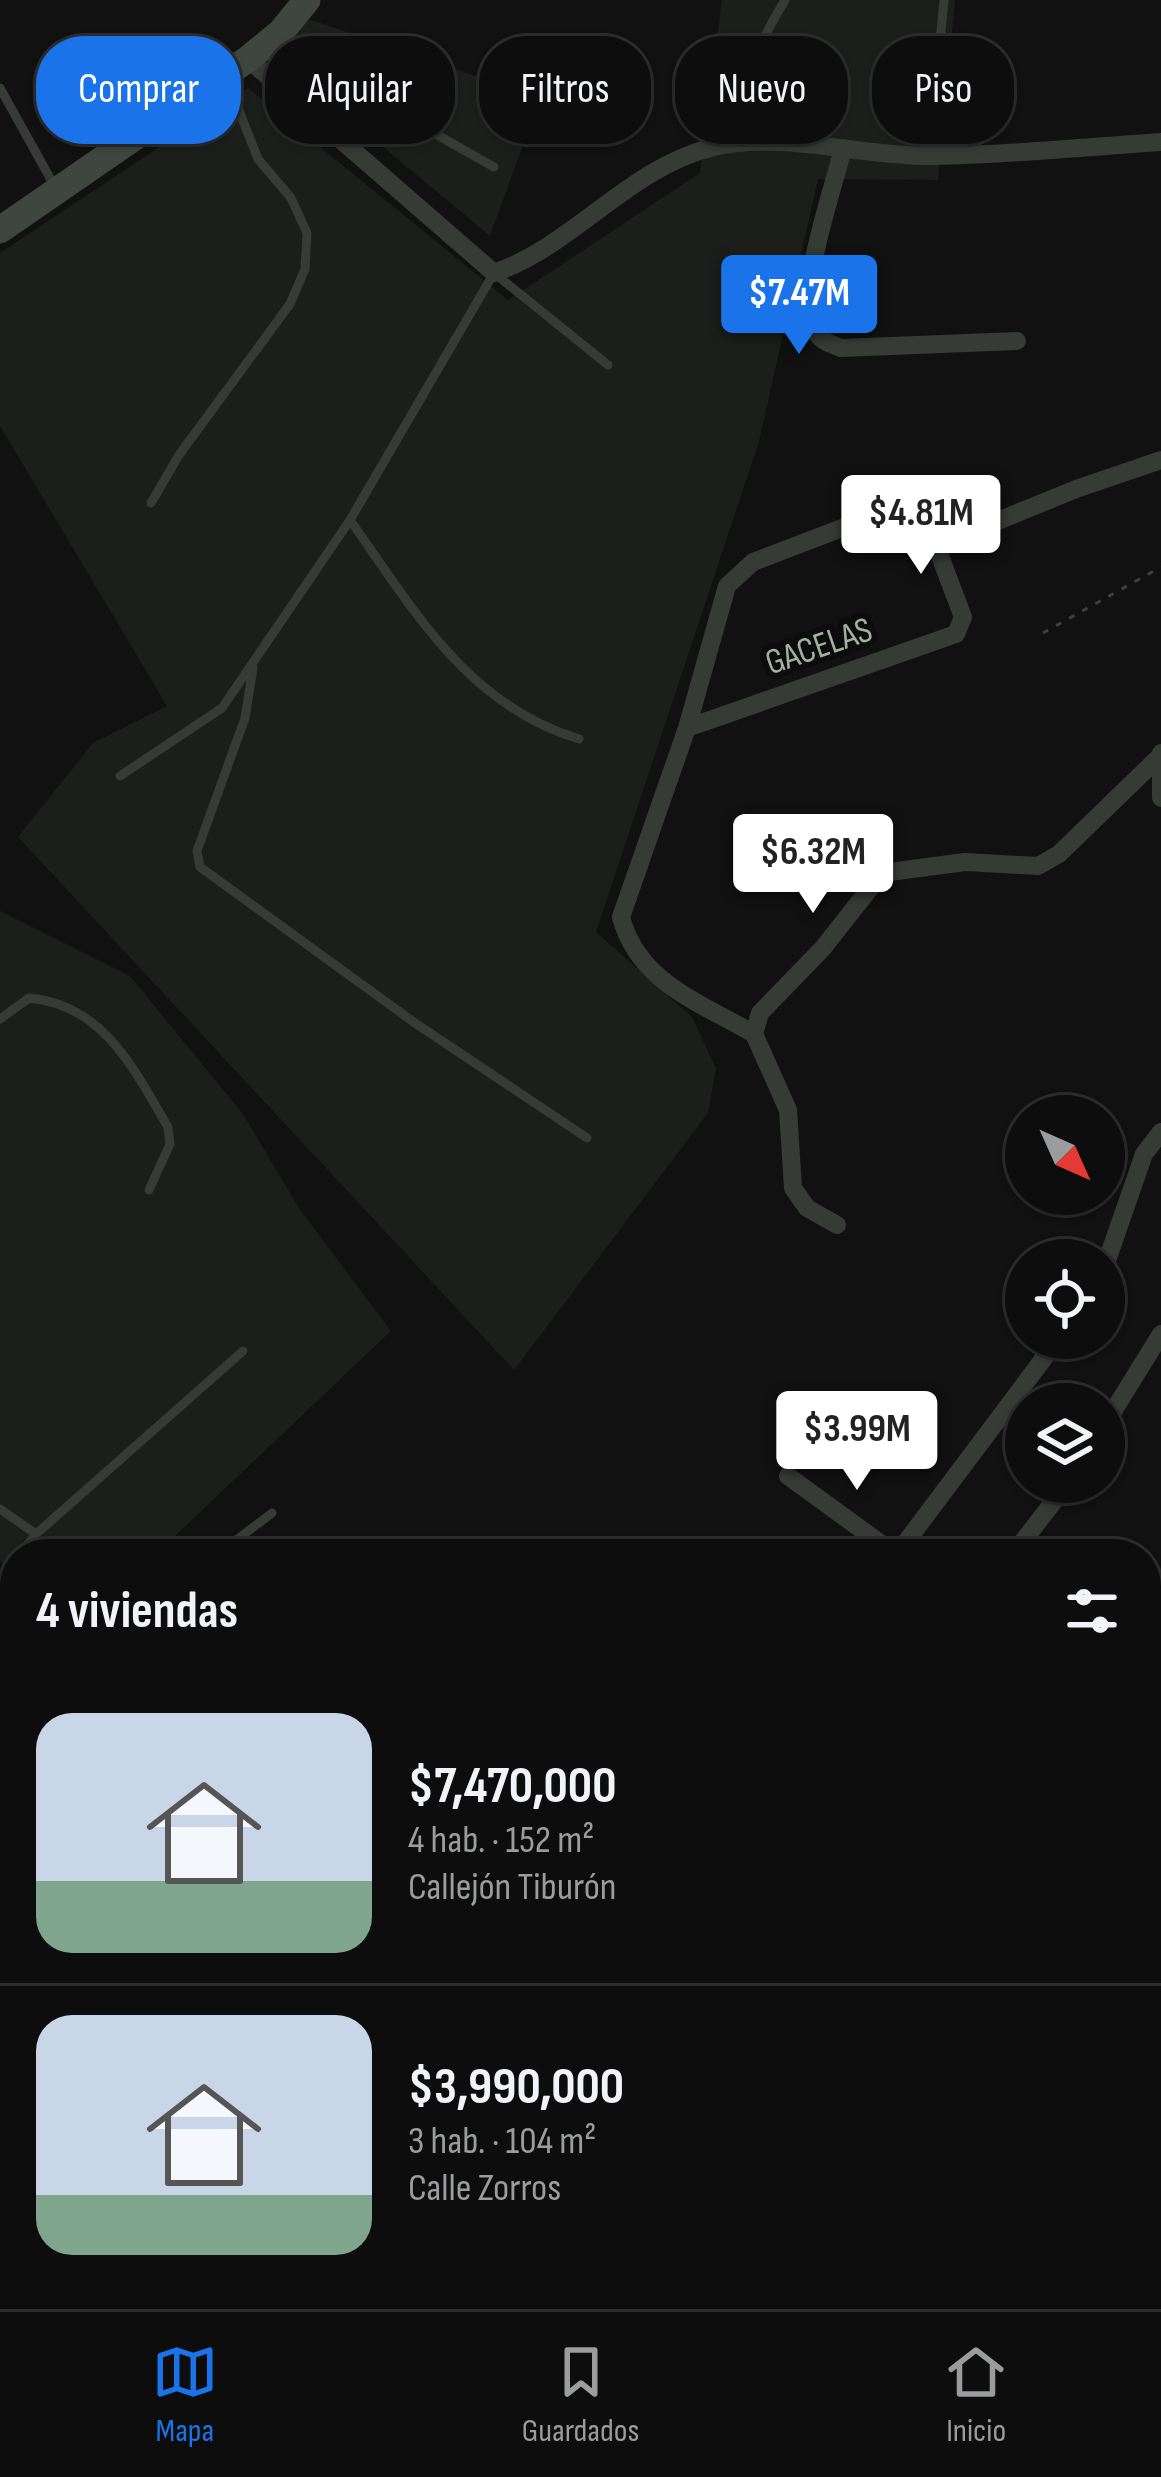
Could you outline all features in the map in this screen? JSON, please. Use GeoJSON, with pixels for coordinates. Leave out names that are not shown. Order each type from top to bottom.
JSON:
{"type":"FeatureCollection","features":[{"type":"Feature","properties":{"kind":"main road"},"geometry":{"type":"LineString","coordinates":[[274,36],[307,0]]}},
{"type":"Feature","properties":{"kind":"main road"},"geometry":{"type":"LineString","coordinates":[[241,64],[265,44]]}},
{"type":"Feature","properties":{"kind":"main road"},"geometry":{"type":"LineString","coordinates":[[0,230],[126,144]]}},
{"type":"Feature","properties":{"kind":"street"},"geometry":{"type":"LineString","coordinates":[[241,70],[494,273],[532,260],[660,167],[713,147],[738,144]]}},
{"type":"Feature","properties":{"kind":"street"},"geometry":{"type":"LineString","coordinates":[[765,144],[929,156],[1161,142]]}},
{"type":"Feature","properties":{"kind":"street"},"geometry":{"type":"LineString","coordinates":[[843,148],[809,294],[809,322],[820,340],[841,348],[1017,341]]}},
{"type":"Feature","properties":{"kind":"street"},"geometry":{"type":"LineString","coordinates":[[837,1225],[807,1208],[793,1188],[788,1110],[754,1034],[650,973],[628,946],[621,917],[687,728],[727,586],[742,569],[902,505],[923,511],[939,545],[1161,460]]}},
{"type":"Feature","properties":{"kind":"street","name":"GACELAS"},"geometry":{"type":"LineString","coordinates":[[687,728],[956,634],[963,617],[939,545]]}},
{"type":"Feature","properties":{"kind":"street"},"geometry":{"type":"LineString","coordinates":[[754,1034],[760,1013],[823,948],[882,873],[965,862],[1038,866],[1059,854],[1160,756]]}},
{"type":"Feature","properties":{"kind":"street"},"geometry":{"type":"LineString","coordinates":[[1160,756],[1161,798]]}},
{"type":"Feature","properties":{"kind":"street"},"geometry":{"type":"LineString","coordinates":[[1114,1239],[1144,1154],[1161,1132]]}},
{"type":"Feature","properties":{"kind":"street"},"geometry":{"type":"LineString","coordinates":[[1125,1392],[1161,1334]]}},
{"type":"Feature","properties":{"kind":"street"},"geometry":{"type":"LineString","coordinates":[[907,1539],[1043,1359]]}},
{"type":"Feature","properties":{"kind":"street"},"geometry":{"type":"LineString","coordinates":[[788,1476],[875,1539]]}},
{"type":"Feature","properties":{"kind":"street"},"geometry":{"type":"LineString","coordinates":[[1025,1539],[1053,1503]]}},
{"type":"Feature","properties":{"kind":"lane"},"geometry":{"type":"LineString","coordinates":[[763,36],[785,0]]}},
{"type":"Feature","properties":{"kind":"lane"},"geometry":{"type":"LineString","coordinates":[[929,156],[944,0]]}},
{"type":"Feature","properties":{"kind":"lane"},"geometry":{"type":"LineString","coordinates":[[151,503],[179,455],[290,304],[305,269],[307,233],[291,198],[258,159],[241,85]]}},
{"type":"Feature","properties":{"kind":"lane"},"geometry":{"type":"LineString","coordinates":[[0,88],[58,191]]}},
{"type":"Feature","properties":{"kind":"lane"},"geometry":{"type":"LineString","coordinates":[[453,144],[494,167]]}},
{"type":"Feature","properties":{"kind":"lane"},"geometry":{"type":"LineString","coordinates":[[120,776],[222,707],[350,520],[494,273],[608,365]]}},
{"type":"Feature","properties":{"kind":"lane"},"geometry":{"type":"LineString","coordinates":[[350,520],[451,660],[540,728],[579,740]]}},
{"type":"Feature","properties":{"kind":"lane"},"geometry":{"type":"LineString","coordinates":[[254,663],[245,718],[196,851],[200,867],[587,1138]]}},
{"type":"Feature","properties":{"kind":"lane"},"geometry":{"type":"LineString","coordinates":[[0,1019],[29,998],[63,1001],[97,1022],[168,1127],[170,1144],[149,1190]]}},
{"type":"Feature","properties":{"kind":"lane"},"geometry":{"type":"LineString","coordinates":[[32,1539],[243,1351]]}},
{"type":"Feature","properties":{"kind":"lane"},"geometry":{"type":"LineString","coordinates":[[0,1509],[36,1534]]}},
{"type":"Feature","properties":{"kind":"lane"},"geometry":{"type":"LineString","coordinates":[[238,1539],[272,1513]]}},
{"type":"Feature","properties":{"kind":"path"},"geometry":{"type":"LineString","coordinates":[[1043,633],[1161,567]]}},
{"type":"Feature","properties":{"kind":"shaded area"},"geometry":{"type":"Polygon","coordinates":[[[722,0],[955,0],[952,36],[872,36],[872,144],[941,144],[938,180],[818,179],[759,441],[596,932],[692,1017],[716,1068],[708,1113],[514,1370],[18,837],[93,743],[167,706],[0,426],[0,253],[164,144],[241,144],[241,93],[248,88],[265,102],[265,144],[317,144],[508,300],[700,173],[704,144],[848,144],[848,36],[717,36],[722,0]]]}},
{"type":"Feature","properties":{"kind":"shaded area"},"geometry":{"type":"Polygon","coordinates":[[[309,19],[359,36],[295,36],[309,19]]]}},
{"type":"Feature","properties":{"kind":"shaded area"},"geometry":{"type":"Polygon","coordinates":[[[455,69],[479,77],[479,144],[523,144],[490,236],[379,144],[455,144],[455,69]]]}},
{"type":"Feature","properties":{"kind":"shaded area"},"geometry":{"type":"Polygon","coordinates":[[[0,911],[130,976],[243,1114],[299,1208],[391,1331],[172,1539],[0,1539],[0,911]]]}}]}
